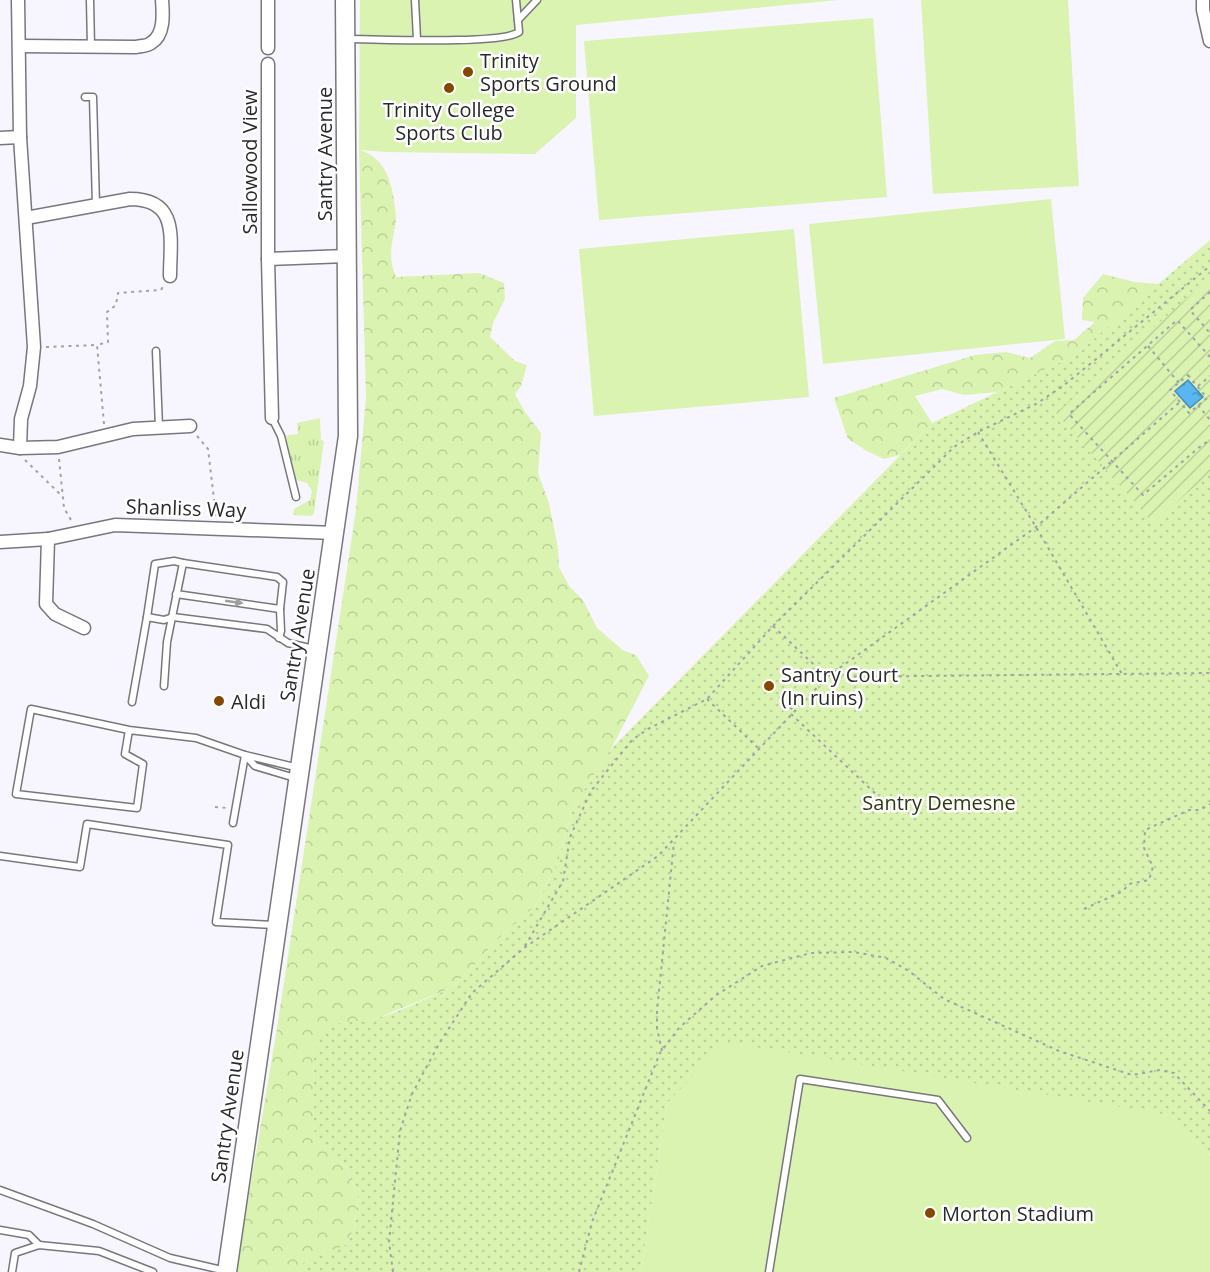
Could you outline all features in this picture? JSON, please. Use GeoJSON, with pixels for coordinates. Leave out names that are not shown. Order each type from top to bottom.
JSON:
{"type":"FeatureCollection","features":[{"type":"Feature","properties":{"kind":"main road","name":"Santry Avenue"},"geometry":{"type":"LineString","coordinates":[[227,1271],[317,650],[329,532],[348,436],[345,0]]}},
{"type":"Feature","properties":{"kind":"street"},"geometry":{"type":"LineString","coordinates":[[18,0],[20,137],[34,347],[30,386],[21,419],[21,453]]}},
{"type":"Feature","properties":{"kind":"street"},"geometry":{"type":"LineString","coordinates":[[20,46],[136,47],[151,44],[158,36],[164,19],[162,0]]}},
{"type":"Feature","properties":{"kind":"street"},"geometry":{"type":"LineString","coordinates":[[268,0],[268,48]]}},
{"type":"Feature","properties":{"kind":"street"},"geometry":{"type":"LineString","coordinates":[[1203,0],[1210,41]]}},
{"type":"Feature","properties":{"kind":"street","name":"Sallowood View"},"geometry":{"type":"LineString","coordinates":[[268,64],[268,259],[272,418]]}},
{"type":"Feature","properties":{"kind":"street"},"geometry":{"type":"LineString","coordinates":[[0,138],[20,137]]}},
{"type":"Feature","properties":{"kind":"street"},"geometry":{"type":"LineString","coordinates":[[26,218],[130,199],[145,199],[164,210],[170,225],[170,276]]}},
{"type":"Feature","properties":{"kind":"street","name":"Sallowood View"},"geometry":{"type":"LineString","coordinates":[[268,259],[346,256]]}},
{"type":"Feature","properties":{"kind":"street"},"geometry":{"type":"LineString","coordinates":[[0,446],[21,453],[58,447],[133,429],[190,426]]}},
{"type":"Feature","properties":{"kind":"street","name":"Shanliss Way"},"geometry":{"type":"LineString","coordinates":[[0,542],[48,539],[114,525],[329,532]]}},
{"type":"Feature","properties":{"kind":"street"},"geometry":{"type":"LineString","coordinates":[[48,539],[46,604],[55,614],[84,628]]}},
{"type":"Feature","properties":{"kind":"lane"},"geometry":{"type":"LineString","coordinates":[[90,0],[91,46]]}},
{"type":"Feature","properties":{"kind":"lane"},"geometry":{"type":"LineString","coordinates":[[414,0],[417,39]]}},
{"type":"Feature","properties":{"kind":"lane"},"geometry":{"type":"LineString","coordinates":[[346,39],[499,39],[519,32],[516,0]]}},
{"type":"Feature","properties":{"kind":"lane"},"geometry":{"type":"LineString","coordinates":[[518,20],[537,0]]}},
{"type":"Feature","properties":{"kind":"lane"},"geometry":{"type":"LineString","coordinates":[[85,97],[93,97],[96,205]]}},
{"type":"Feature","properties":{"kind":"lane"},"geometry":{"type":"LineString","coordinates":[[156,351],[159,428]]}},
{"type":"Feature","properties":{"kind":"lane"},"geometry":{"type":"LineString","coordinates":[[272,418],[281,436],[296,497]]}},
{"type":"Feature","properties":{"kind":"lane"},"geometry":{"type":"LineString","coordinates":[[132,702],[155,564],[174,561],[277,578],[283,582],[279,638]]}},
{"type":"Feature","properties":{"kind":"lane"},"geometry":{"type":"LineString","coordinates":[[164,686],[167,642],[183,563]]}},
{"type":"Feature","properties":{"kind":"lane"},"geometry":{"type":"LineString","coordinates":[[176,594],[280,609]]}},
{"type":"Feature","properties":{"kind":"lane"},"geometry":{"type":"LineString","coordinates":[[147,617],[164,620],[173,617],[267,629],[288,643],[317,650]]}},
{"type":"Feature","properties":{"kind":"lane"},"geometry":{"type":"LineString","coordinates":[[129,730],[124,754],[143,764],[137,808],[16,794],[31,709],[129,730],[196,738],[299,774]]}},
{"type":"Feature","properties":{"kind":"lane"},"geometry":{"type":"LineString","coordinates":[[245,755],[255,766],[299,774]]}},
{"type":"Feature","properties":{"kind":"lane"},"geometry":{"type":"LineString","coordinates":[[233,823],[245,755]]}},
{"type":"Feature","properties":{"kind":"lane"},"geometry":{"type":"LineString","coordinates":[[0,856],[80,867],[87,824],[228,845],[216,922],[277,926]]}},
{"type":"Feature","properties":{"kind":"lane"},"geometry":{"type":"LineString","coordinates":[[769,1272],[800,1079],[938,1100],[967,1138]]}},
{"type":"Feature","properties":{"kind":"lane"},"geometry":{"type":"LineString","coordinates":[[0,1190],[93,1224],[170,1258],[227,1271]]}},
{"type":"Feature","properties":{"kind":"lane"},"geometry":{"type":"LineString","coordinates":[[0,1230],[29,1235],[39,1245]]}},
{"type":"Feature","properties":{"kind":"lane"},"geometry":{"type":"LineString","coordinates":[[12,1272],[15,1253],[39,1245],[99,1251],[153,1272]]}},
{"type":"Feature","properties":{"kind":"path"},"geometry":{"type":"LineString","coordinates":[[524,948],[563,881],[570,837],[591,791],[632,740],[648,729],[707,699],[773,626],[954,447],[978,432],[1036,404],[1063,386],[1210,266]]}},
{"type":"Feature","properties":{"kind":"path"},"geometry":{"type":"LineString","coordinates":[[34,347],[97,345],[108,342],[106,312],[116,305],[118,293],[161,290],[170,276]]}},
{"type":"Feature","properties":{"kind":"path"},"geometry":{"type":"LineString","coordinates":[[1210,292],[1190,310],[1210,333]]}},
{"type":"Feature","properties":{"kind":"path"},"geometry":{"type":"LineString","coordinates":[[1210,357],[1177,320],[1069,414],[1143,495],[1210,440]]}},
{"type":"Feature","properties":{"kind":"path"},"geometry":{"type":"LineString","coordinates":[[97,345],[105,436]]}},
{"type":"Feature","properties":{"kind":"path"},"geometry":{"type":"LineString","coordinates":[[1148,346],[1179,383]]}},
{"type":"Feature","properties":{"kind":"path"},"geometry":{"type":"LineString","coordinates":[[1188,375],[1207,398],[1189,413],[1170,390],[1179,383],[1188,375]]}},
{"type":"Feature","properties":{"kind":"path"},"geometry":{"type":"LineString","coordinates":[[1198,386],[1210,376]]}},
{"type":"Feature","properties":{"kind":"path"},"geometry":{"type":"LineString","coordinates":[[393,1272],[389,1242],[400,1131],[412,1094],[440,1042],[472,993],[524,948],[658,856],[827,677],[1036,526],[1180,402]]}},
{"type":"Feature","properties":{"kind":"path"},"geometry":{"type":"LineString","coordinates":[[1198,405],[1210,420]]}},
{"type":"Feature","properties":{"kind":"path"},"geometry":{"type":"LineString","coordinates":[[190,426],[208,449],[217,520]]}},
{"type":"Feature","properties":{"kind":"path"},"geometry":{"type":"LineString","coordinates":[[978,432],[1122,674]]}},
{"type":"Feature","properties":{"kind":"path"},"geometry":{"type":"LineString","coordinates":[[58,447],[64,508],[71,524]]}},
{"type":"Feature","properties":{"kind":"path"},"geometry":{"type":"LineString","coordinates":[[21,453],[63,496]]}},
{"type":"Feature","properties":{"kind":"path"},"geometry":{"type":"LineString","coordinates":[[773,626],[827,677],[1210,673]]}},
{"type":"Feature","properties":{"kind":"path"},"geometry":{"type":"LineString","coordinates":[[779,697],[879,797]]}},
{"type":"Feature","properties":{"kind":"path"},"geometry":{"type":"LineString","coordinates":[[707,699],[759,749]]}},
{"type":"Feature","properties":{"kind":"path"},"geometry":{"type":"LineString","coordinates":[[1084,909],[1123,891],[1129,884],[1149,880],[1153,867],[1144,848],[1144,830],[1189,810],[1200,810],[1210,804]]}},
{"type":"Feature","properties":{"kind":"path"},"geometry":{"type":"LineString","coordinates":[[662,1051],[657,1011],[674,839]]}},
{"type":"Feature","properties":{"kind":"path"},"geometry":{"type":"LineString","coordinates":[[579,1272],[592,1222],[662,1051],[679,1028],[715,996],[762,966],[810,953],[854,952],[886,958],[909,971],[944,999],[1059,1051],[1132,1075],[1160,1070],[1174,1073],[1210,1111]]}},
{"type":"Feature","properties":{"kind":"green space","name":"Trinity Sports Ground"},"geometry":{"type":"Polygon","coordinates":[[[360,0],[839,0],[576,25],[576,118],[535,154],[359,150],[360,0]]]}},
{"type":"Feature","properties":{"kind":"green space"},"geometry":{"type":"Polygon","coordinates":[[[921,0],[1068,0],[1079,186],[933,194],[921,0]]]}},
{"type":"Feature","properties":{"kind":"green space"},"geometry":{"type":"Polygon","coordinates":[[[873,18],[887,197],[599,220],[584,41],[873,18]]]}},
{"type":"Feature","properties":{"kind":"green space"},"geometry":{"type":"Polygon","coordinates":[[[359,150],[379,162],[390,182],[396,216],[391,254],[396,277],[479,273],[504,283],[505,299],[493,323],[490,337],[515,361],[527,365],[521,386],[515,394],[541,433],[538,473],[549,503],[558,548],[559,567],[569,586],[583,600],[597,628],[624,651],[636,655],[649,676],[611,749],[573,807],[558,862],[537,904],[492,945],[451,988],[375,1019],[327,1026],[314,1051],[315,1138],[347,1168],[358,1198],[354,1229],[346,1245],[299,1272],[236,1272],[277,1028],[356,510],[366,397],[359,150]]]}},
{"type":"Feature","properties":{"kind":"green space"},"geometry":{"type":"Polygon","coordinates":[[[1051,199],[1065,339],[823,364],[809,224],[1051,199]]]}},
{"type":"Feature","properties":{"kind":"green space"},"geometry":{"type":"Polygon","coordinates":[[[794,229],[809,397],[594,416],[579,249],[794,229]]]}},
{"type":"Feature","properties":{"kind":"green space","name":"Santry Demesne"},"geometry":{"type":"Polygon","coordinates":[[[1210,240],[1210,1155],[1163,1114],[667,1103],[641,1272],[299,1272],[305,1260],[346,1245],[354,1229],[358,1198],[347,1168],[315,1138],[314,1051],[327,1025],[375,1019],[451,988],[492,945],[537,904],[558,862],[573,807],[611,749],[932,423],[1074,356],[1210,240]]]}},
{"type":"Feature","properties":{"kind":"green space"},"geometry":{"type":"Polygon","coordinates":[[[1103,274],[1134,282],[1159,284],[1074,356],[998,392],[964,395],[942,389],[915,396],[932,423],[900,455],[884,459],[848,439],[834,398],[975,355],[1006,352],[1030,358],[1055,341],[1074,340],[1095,322],[1082,320],[1083,298],[1103,274]]]}},
{"type":"Feature","properties":{"kind":"green space"},"geometry":{"type":"Polygon","coordinates":[[[1210,278],[1210,473],[1153,523],[1056,413],[1210,278]]]}},
{"type":"Feature","properties":{"kind":"green space"},"geometry":{"type":"Polygon","coordinates":[[[320,418],[321,440],[324,441],[314,513],[311,516],[293,515],[294,509],[310,500],[312,491],[307,483],[296,480],[286,437],[298,434],[297,423],[320,418]]]}},
{"type":"Feature","properties":{"kind":"green space","name":"Morton Stadium"},"geometry":{"type":"Polygon","coordinates":[[[725,1042],[1163,1114],[1210,1155],[1210,1272],[641,1272],[667,1103],[725,1042]]]}},
{"type":"Feature","properties":{"kind":"water"},"geometry":{"type":"Polygon","coordinates":[[[1188,380],[1203,397],[1190,408],[1175,391],[1188,380]]]}},
{"type":"Feature","properties":{"kind":"place","name":"Trinity Sports Ground"},"geometry":{"type":"Point","coordinates":[468,72]}},
{"type":"Feature","properties":{"kind":"place","name":"Trinity College Sports Club"},"geometry":{"type":"Point","coordinates":[449,88]}},
{"type":"Feature","properties":{"kind":"place","name":"Santry Court (In ruins)"},"geometry":{"type":"Point","coordinates":[769,686]}},
{"type":"Feature","properties":{"kind":"place","name":"Aldi"},"geometry":{"type":"Point","coordinates":[219,701]}},
{"type":"Feature","properties":{"kind":"place","name":"Morton Stadium"},"geometry":{"type":"Point","coordinates":[930,1213]}}]}
